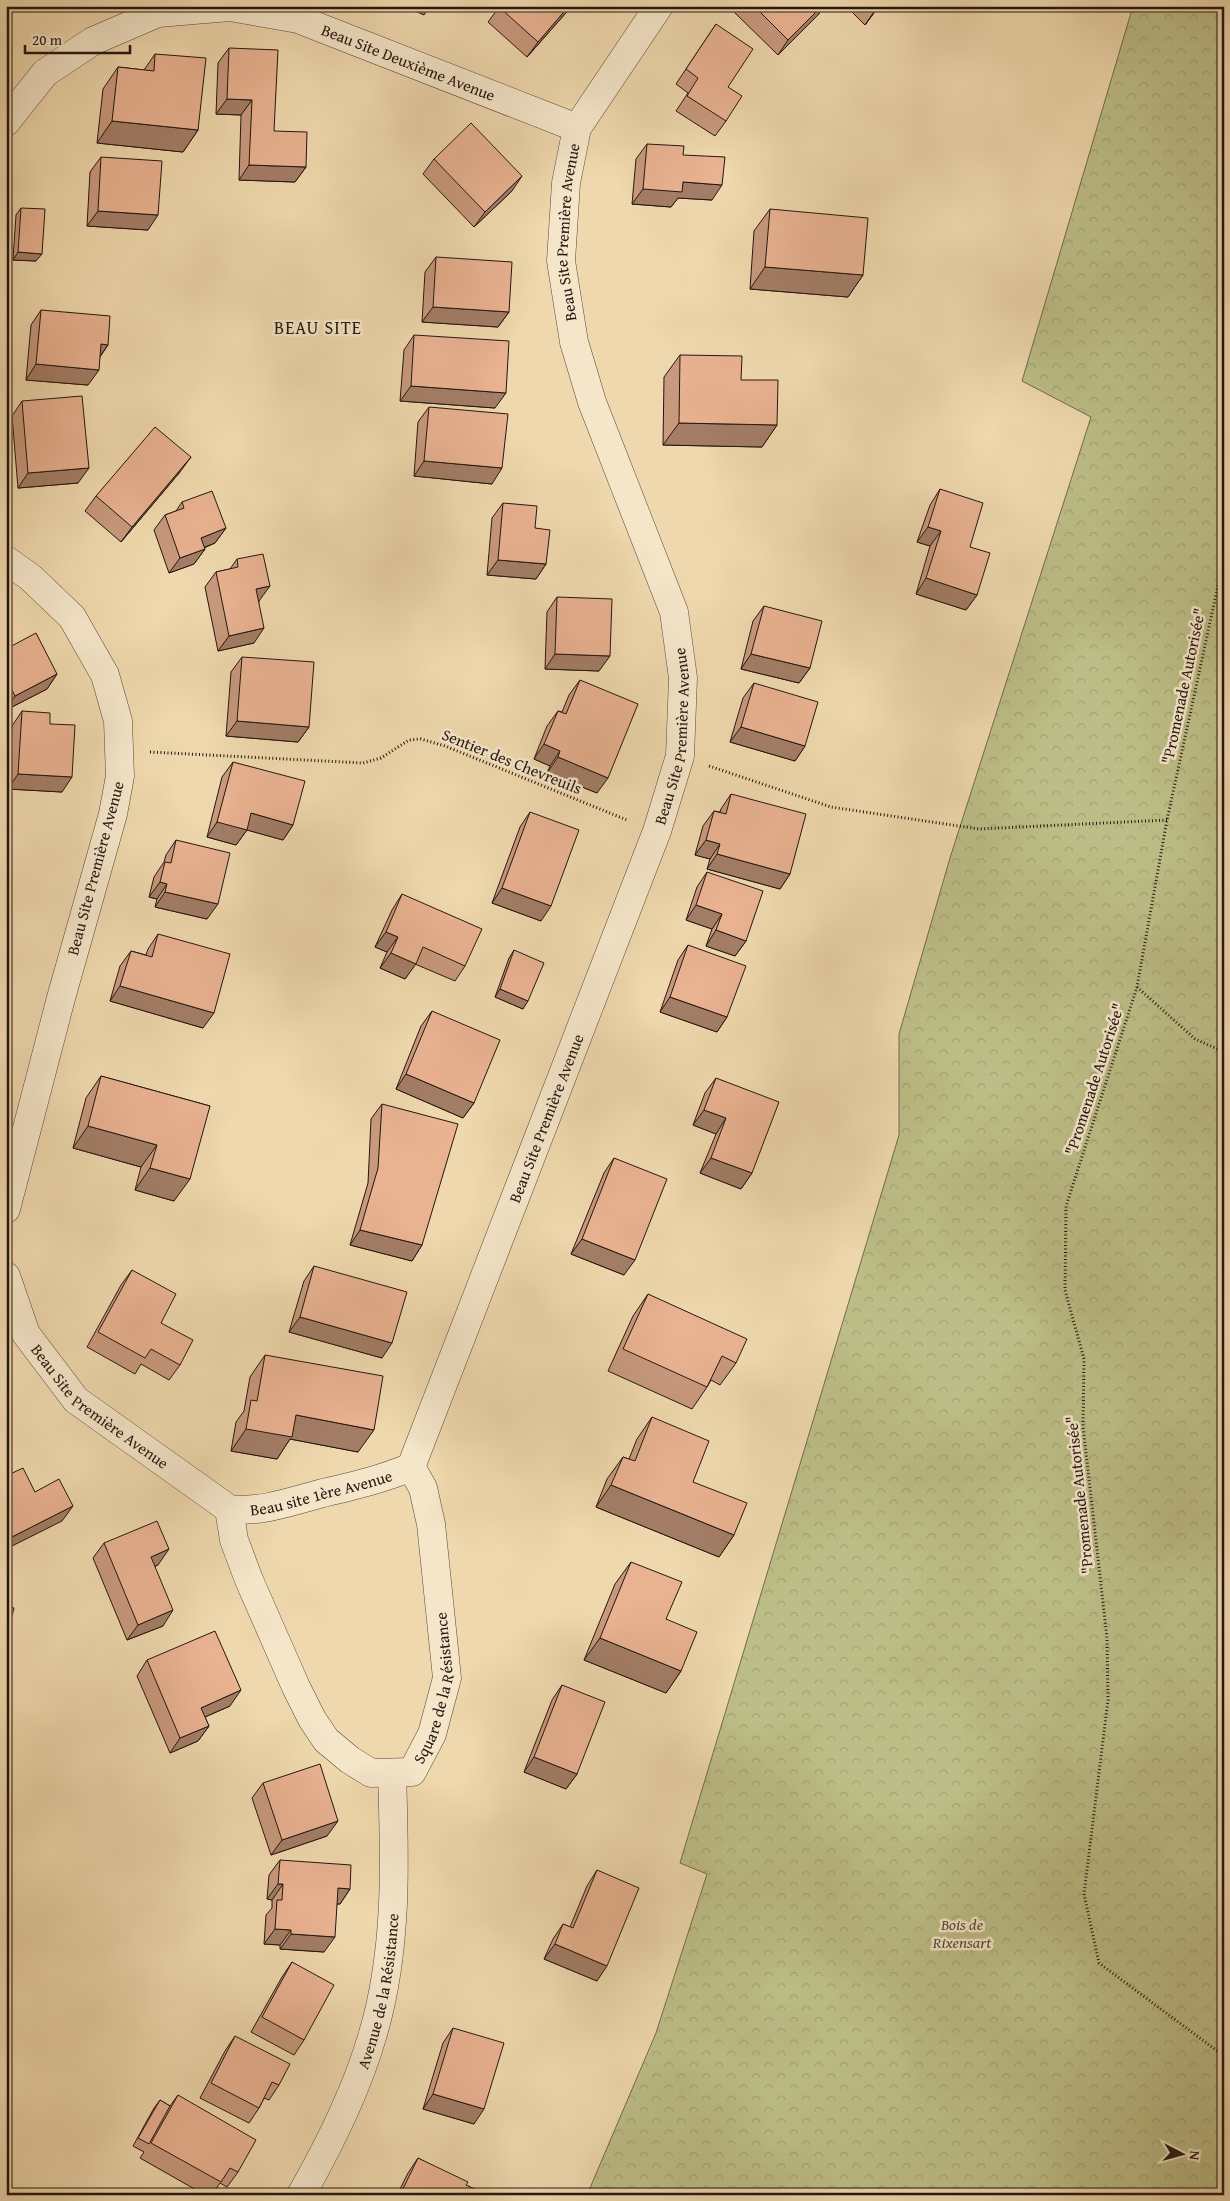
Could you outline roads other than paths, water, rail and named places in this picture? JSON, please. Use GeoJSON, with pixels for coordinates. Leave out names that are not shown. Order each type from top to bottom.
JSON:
{"type":"FeatureCollection","features":[{"type":"Feature","properties":{"kind":"street","name":"Beau Site Première Avenue"},"geometry":{"type":"LineString","coordinates":[[411,1467],[657,831],[680,756],[683,678],[674,612],[592,402],[572,333],[560,261],[566,183],[577,128],[659,6]]}},
{"type":"Feature","properties":{"kind":"street","name":"Beau Site Deuxième Avenue"},"geometry":{"type":"LineString","coordinates":[[6,122],[45,74],[93,42],[158,13],[230,7],[298,19],[577,128]]}},
{"type":"Feature","properties":{"kind":"street","name":"Beau Site Première Avenue"},"geometry":{"type":"LineString","coordinates":[[6,560],[30,577],[72,618],[105,675],[118,721],[120,749],[120,776],[113,814],[61,998],[6,1209]]}},
{"type":"Feature","properties":{"kind":"street","name":"Beau Site Première Avenue"},"geometry":{"type":"LineString","coordinates":[[6,1276],[26,1334],[76,1400],[229,1510]]}},
{"type":"Feature","properties":{"kind":"street","name":"Beau site 1ère Avenue"},"geometry":{"type":"LineString","coordinates":[[229,1510],[244,1511],[290,1502],[370,1481],[411,1467]]}},
{"type":"Feature","properties":{"kind":"street","name":"Square de la Résistance"},"geometry":{"type":"LineString","coordinates":[[229,1510],[234,1540],[249,1580],[296,1687],[312,1719],[326,1740],[371,1774],[412,1772],[432,1734],[448,1678],[431,1524],[423,1488],[411,1467]]}},
{"type":"Feature","properties":{"kind":"street","name":"Avenue de la Résistance"},"geometry":{"type":"LineString","coordinates":[[301,2195],[350,2100],[373,2036],[386,1976],[395,1871],[392,1774]]}},
{"type":"Feature","properties":{"kind":"district","name":"BEAU SITE"},"geometry":{"type":"Point","coordinates":[318,328]}},
{"type":"Feature","properties":{"kind":"park label","name":"Bois de Rixensart"},"geometry":{"type":"Point","coordinates":[962,1933]}}]}
